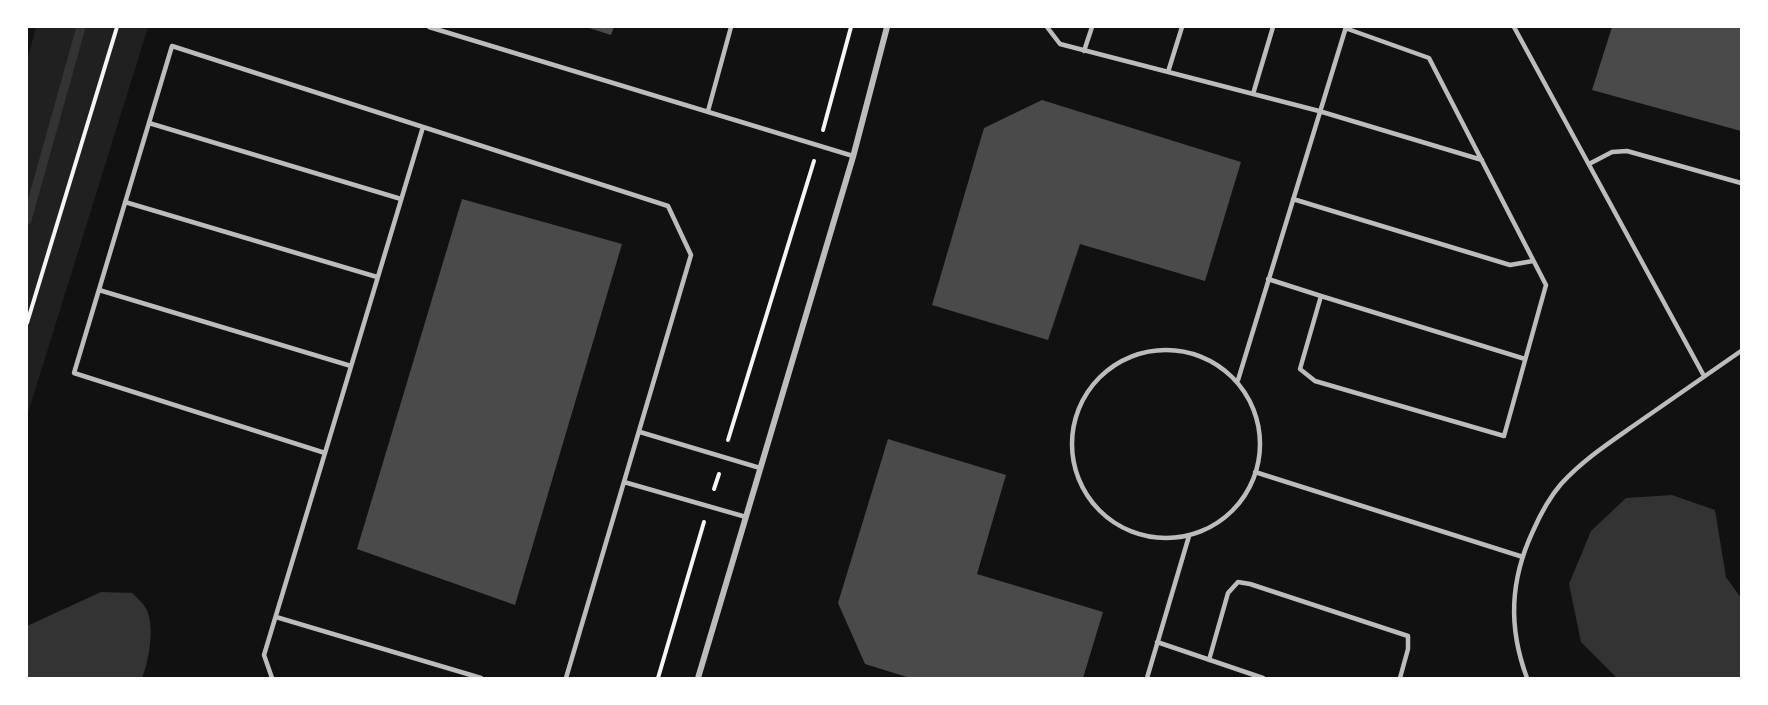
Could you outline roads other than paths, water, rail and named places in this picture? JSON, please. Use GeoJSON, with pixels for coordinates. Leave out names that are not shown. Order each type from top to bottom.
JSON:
{"type":"FeatureCollection","features":[{"type":"Feature","properties":{"kind":"street"},"geometry":{"type":"LineString","coordinates":[[698,678],[853,156],[887,27]]}},
{"type":"Feature","properties":{"kind":"lane"},"geometry":{"type":"LineString","coordinates":[[429,27],[447,30],[853,156]]}},
{"type":"Feature","properties":{"kind":"lane"},"geometry":{"type":"LineString","coordinates":[[708,111],[731,27]]}},
{"type":"Feature","properties":{"kind":"lane"},"geometry":{"type":"LineString","coordinates":[[1047,27],[1060,44],[1319,111],[1482,160]]}},
{"type":"Feature","properties":{"kind":"lane"},"geometry":{"type":"LineString","coordinates":[[1084,51],[1092,27]]}},
{"type":"Feature","properties":{"kind":"lane"},"geometry":{"type":"LineString","coordinates":[[1168,72],[1182,27]]}},
{"type":"Feature","properties":{"kind":"lane"},"geometry":{"type":"LineString","coordinates":[[1253,94],[1273,27]]}},
{"type":"Feature","properties":{"kind":"lane"},"geometry":{"type":"LineString","coordinates":[[1238,380],[1346,27],[1430,58],[1546,285],[1504,436],[1315,381],[1300,369],[1321,296]]}},
{"type":"Feature","properties":{"kind":"lane"},"geometry":{"type":"LineString","coordinates":[[1514,27],[1704,376]]}},
{"type":"Feature","properties":{"kind":"lane"},"geometry":{"type":"LineString","coordinates":[[325,453],[74,373],[172,46],[668,206],[691,255],[566,678]]}},
{"type":"Feature","properties":{"kind":"lane"},"geometry":{"type":"LineString","coordinates":[[149,123],[401,199]]}},
{"type":"Feature","properties":{"kind":"lane"},"geometry":{"type":"LineString","coordinates":[[273,678],[264,656],[423,127]]}},
{"type":"Feature","properties":{"kind":"lane"},"geometry":{"type":"LineString","coordinates":[[1589,164],[1612,152],[1627,151],[1741,183]]}},
{"type":"Feature","properties":{"kind":"lane"},"geometry":{"type":"LineString","coordinates":[[1293,199],[1510,265],[1533,261]]}},
{"type":"Feature","properties":{"kind":"lane"},"geometry":{"type":"LineString","coordinates":[[125,202],[377,277]]}},
{"type":"Feature","properties":{"kind":"lane"},"geometry":{"type":"LineString","coordinates":[[1268,279],[1525,359]]}},
{"type":"Feature","properties":{"kind":"lane"},"geometry":{"type":"LineString","coordinates":[[99,290],[351,366]]}},
{"type":"Feature","properties":{"kind":"lane"},"geometry":{"type":"LineString","coordinates":[[1170,350],[1201,356],[1226,370],[1238,380],[1248,396],[1258,426],[1260,457],[1255,472],[1251,487],[1233,512],[1207,530],[1177,539],[1146,538],[1117,526],[1093,506],[1077,479],[1071,448],[1075,417],[1089,389],[1111,367],[1139,353],[1170,350]]}},
{"type":"Feature","properties":{"kind":"lane"},"geometry":{"type":"LineString","coordinates":[[1527,678],[1516,640],[1513,609],[1515,582],[1522,557],[1544,510],[1559,486],[1584,461],[1741,351]]}},
{"type":"Feature","properties":{"kind":"lane"},"geometry":{"type":"LineString","coordinates":[[640,432],[760,468]]}},
{"type":"Feature","properties":{"kind":"lane"},"geometry":{"type":"LineString","coordinates":[[1255,472],[1522,557]]}},
{"type":"Feature","properties":{"kind":"lane"},"geometry":{"type":"LineString","coordinates":[[624,482],[746,517]]}},
{"type":"Feature","properties":{"kind":"lane"},"geometry":{"type":"LineString","coordinates":[[1147,678],[1189,536]]}},
{"type":"Feature","properties":{"kind":"lane"},"geometry":{"type":"LineString","coordinates":[[1209,660],[1228,593],[1238,582],[1408,636],[1408,648],[1400,678]]}},
{"type":"Feature","properties":{"kind":"lane"},"geometry":{"type":"LineString","coordinates":[[276,617],[481,678]]}},
{"type":"Feature","properties":{"kind":"lane"},"geometry":{"type":"LineString","coordinates":[[1157,642],[1263,678]]}},
{"type":"Feature","properties":{"kind":"waterway"},"geometry":{"type":"LineString","coordinates":[[27,220],[81,27]]}}]}
